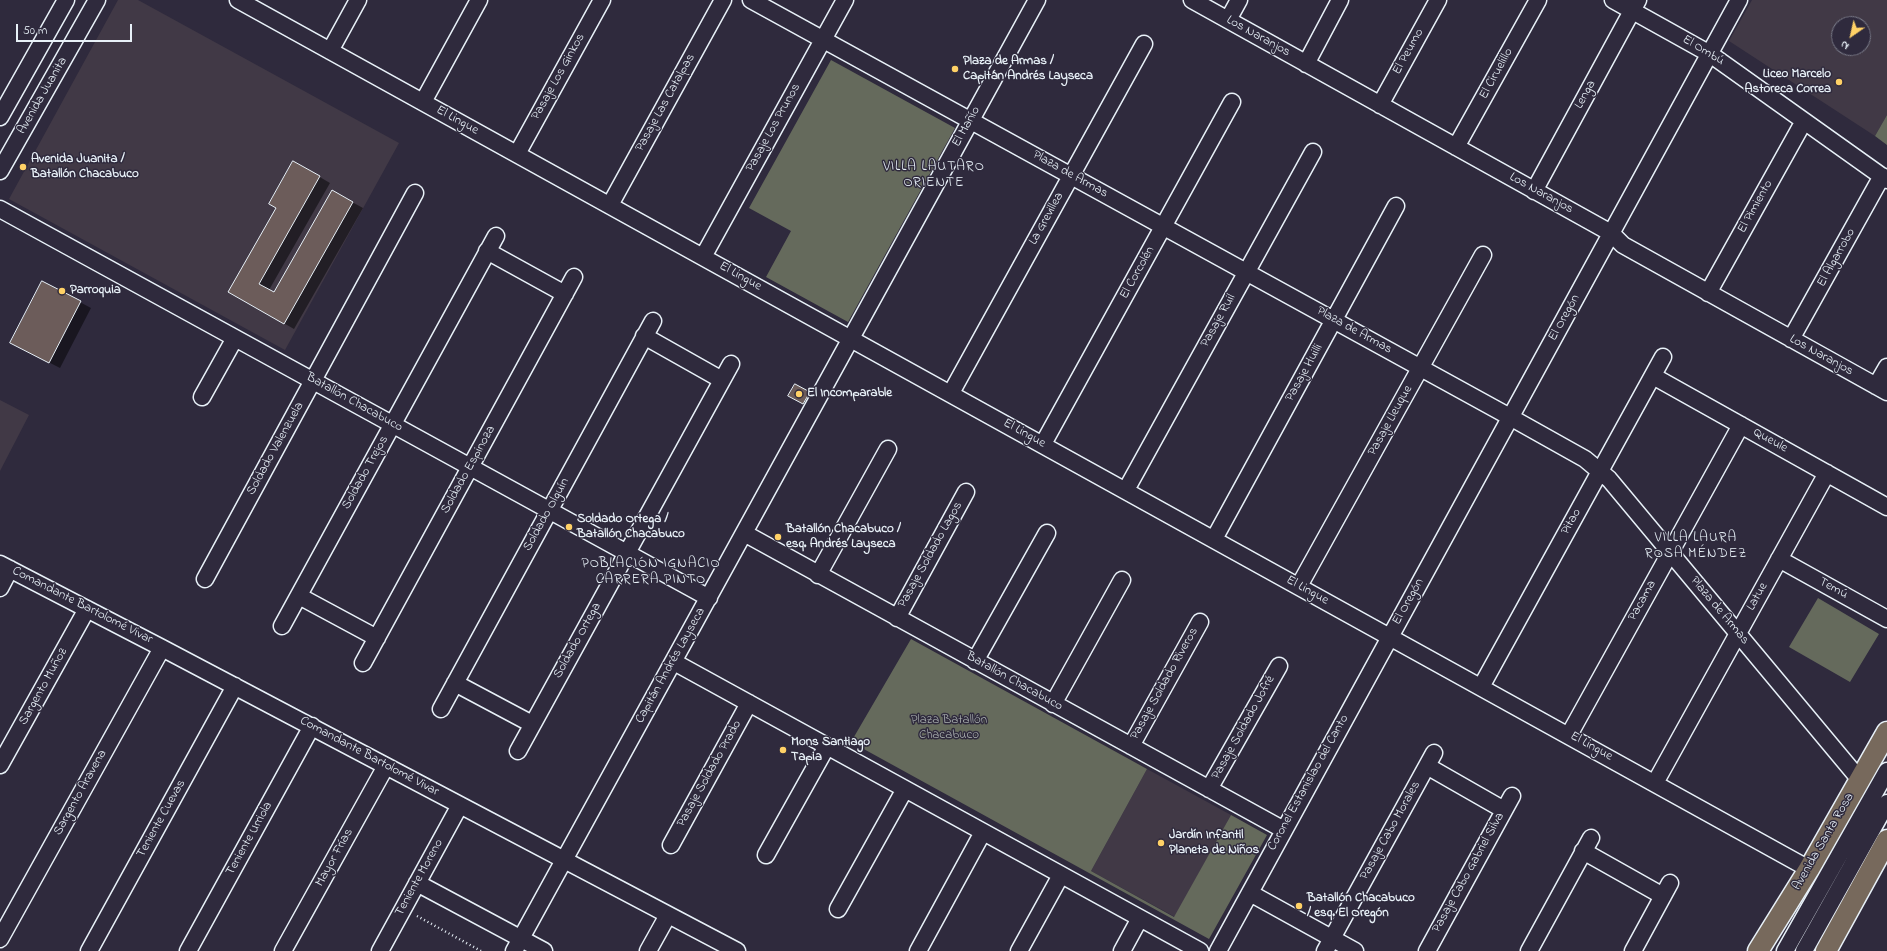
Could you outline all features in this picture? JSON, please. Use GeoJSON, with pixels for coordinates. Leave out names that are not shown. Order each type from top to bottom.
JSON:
{"type":"FeatureCollection","features":[{"type":"Feature","properties":{"kind":"main road","name":"Avenida Santa Rosa"},"geometry":{"type":"LineString","coordinates":[[1758,951],[1809,868],[1887,732]]}},
{"type":"Feature","properties":{"kind":"main road"},"geometry":{"type":"LineString","coordinates":[[1826,951],[1887,840]]}},
{"type":"Feature","properties":{"kind":"street","name":"Avenida Juanita"},"geometry":{"type":"LineString","coordinates":[[0,117],[66,0]]}},
{"type":"Feature","properties":{"kind":"street","name":"Avenida Juanita"},"geometry":{"type":"LineString","coordinates":[[0,171],[97,0]]}},
{"type":"Feature","properties":{"kind":"street","name":"El Lingue"},"geometry":{"type":"LineString","coordinates":[[238,0],[1809,868]]}},
{"type":"Feature","properties":{"kind":"street"},"geometry":{"type":"LineString","coordinates":[[330,51],[358,0]]}},
{"type":"Feature","properties":{"kind":"street"},"geometry":{"type":"LineString","coordinates":[[423,102],[480,0]]}},
{"type":"Feature","properties":{"kind":"street","name":"Pasaje Los Ginkos"},"geometry":{"type":"LineString","coordinates":[[517,154],[602,0]]}},
{"type":"Feature","properties":{"kind":"street","name":"Pasaje Las Catalpas"},"geometry":{"type":"LineString","coordinates":[[610,205],[723,0]]}},
{"type":"Feature","properties":{"kind":"street","name":"Plaza de Armas"},"geometry":{"type":"LineString","coordinates":[[751,0],[1510,417],[1585,459],[1601,470],[1860,780]]}},
{"type":"Feature","properties":{"kind":"street","name":"Pasaje Los Prunos"},"geometry":{"type":"LineString","coordinates":[[703,257],[845,0]]}},
{"type":"Feature","properties":{"kind":"street","name":"El Mañío"},"geometry":{"type":"LineString","coordinates":[[851,338],[1037,0]]}},
{"type":"Feature","properties":{"kind":"street","name":"Los Naranjos"},"geometry":{"type":"LineString","coordinates":[[1192,0],[1611,233],[1623,245],[1881,389]]}},
{"type":"Feature","properties":{"kind":"street"},"geometry":{"type":"LineString","coordinates":[[1228,20],[1239,0]]}},
{"type":"Feature","properties":{"kind":"street"},"geometry":{"type":"LineString","coordinates":[[1306,64],[1340,0]]}},
{"type":"Feature","properties":{"kind":"street","name":"El Peumo"},"geometry":{"type":"LineString","coordinates":[[1380,105],[1438,0]]}},
{"type":"Feature","properties":{"kind":"street","name":"El Ciruelillo"},"geometry":{"type":"LineString","coordinates":[[1456,147],[1538,0]]}},
{"type":"Feature","properties":{"kind":"street","name":"El Ombú"},"geometry":{"type":"LineString","coordinates":[[1613,0],[1635,5],[1710,54],[1884,178]]}},
{"type":"Feature","properties":{"kind":"street","name":"El Oregón"},"geometry":{"type":"LineString","coordinates":[[1390,636],[1739,0]]}},
{"type":"Feature","properties":{"kind":"street","name":"Lenga"},"geometry":{"type":"LineString","coordinates":[[1534,191],[1635,5]]}},
{"type":"Feature","properties":{"kind":"street","name":"La Grevillea"},"geometry":{"type":"LineString","coordinates":[[951,393],[1144,44]]}},
{"type":"Feature","properties":{"kind":"street","name":"El Corcolén"},"geometry":{"type":"LineString","coordinates":[[1043,444],[1232,102]]}},
{"type":"Feature","properties":{"kind":"street","name":"El Pimiento"},"geometry":{"type":"LineString","coordinates":[[1708,293],[1804,121]]}},
{"type":"Feature","properties":{"kind":"street","name":"Pasaje Ruil"},"geometry":{"type":"LineString","coordinates":[[1126,490],[1312,152]]}},
{"type":"Feature","properties":{"kind":"street","name":"El Algarrobo"},"geometry":{"type":"LineString","coordinates":[[1792,339],[1884,178]]}},
{"type":"Feature","properties":{"kind":"street","name":"Soldado Valenzuela"},"geometry":{"type":"LineString","coordinates":[[205,579],[415,193]]}},
{"type":"Feature","properties":{"kind":"street","name":"Pasaje Huilli"},"geometry":{"type":"LineString","coordinates":[[1214,539],[1396,206]]}},
{"type":"Feature","properties":{"kind":"street","name":"Batallón Chacabuco"},"geometry":{"type":"LineString","coordinates":[[0,209],[709,598]]}},
{"type":"Feature","properties":{"kind":"street","name":"Soldado Trejos"},"geometry":{"type":"LineString","coordinates":[[282,626],[496,236]]}},
{"type":"Feature","properties":{"kind":"street"},"geometry":{"type":"LineString","coordinates":[[487,251],[565,294]]}},
{"type":"Feature","properties":{"kind":"street","name":"Pasaje Lleuque"},"geometry":{"type":"LineString","coordinates":[[1299,586],[1483,255]]}},
{"type":"Feature","properties":{"kind":"street","name":"Soldado Espinoza"},"geometry":{"type":"LineString","coordinates":[[363,664],[574,277]]}},
{"type":"Feature","properties":{"kind":"street","name":"Soldado Olguín"},"geometry":{"type":"LineString","coordinates":[[441,709],[653,321]]}},
{"type":"Feature","properties":{"kind":"street"},"geometry":{"type":"LineString","coordinates":[[644,336],[722,380]]}},
{"type":"Feature","properties":{"kind":"street"},"geometry":{"type":"LineString","coordinates":[[202,397],[235,338]]}},
{"type":"Feature","properties":{"kind":"street","name":"Capitán Andrés Layseca"},"geometry":{"type":"LineString","coordinates":[[518,945],[851,338]]}},
{"type":"Feature","properties":{"kind":"street","name":"Pitao"},"geometry":{"type":"LineString","coordinates":[[1481,687],[1663,357]]}},
{"type":"Feature","properties":{"kind":"street","name":"Soldado Ortega"},"geometry":{"type":"LineString","coordinates":[[518,750],[731,364]]}},
{"type":"Feature","properties":{"kind":"street"},"geometry":{"type":"LineString","coordinates":[[1881,389],[1887,366]]}},
{"type":"Feature","properties":{"kind":"street","name":"Queule"},"geometry":{"type":"LineString","coordinates":[[1653,376],[1887,507]]}},
{"type":"Feature","properties":{"kind":"street","name":"Pacama"},"geometry":{"type":"LineString","coordinates":[[1569,735],[1741,425]]}},
{"type":"Feature","properties":{"kind":"street"},"geometry":{"type":"LineString","coordinates":[[818,575],[888,449]]}},
{"type":"Feature","properties":{"kind":"street","name":"Latue"},"geometry":{"type":"LineString","coordinates":[[1655,783],[1827,473]]}},
{"type":"Feature","properties":{"kind":"street","name":"Pasaje Soldado Lagos"},"geometry":{"type":"LineString","coordinates":[[897,618],[966,492]]}},
{"type":"Feature","properties":{"kind":"street"},"geometry":{"type":"LineString","coordinates":[[976,661],[1047,533]]}},
{"type":"Feature","properties":{"kind":"street","name":"Batallón Chacabuco"},"geometry":{"type":"LineString","coordinates":[[744,534],[1284,830]]}},
{"type":"Feature","properties":{"kind":"street","name":"Temú"},"geometry":{"type":"LineString","coordinates":[[1779,560],[1887,619]]}},
{"type":"Feature","properties":{"kind":"street"},"geometry":{"type":"LineString","coordinates":[[0,588],[5,567]]}},
{"type":"Feature","properties":{"kind":"street","name":"Comandante Bartolomé Vivar"},"geometry":{"type":"LineString","coordinates":[[5,567],[312,726],[737,951]]}},
{"type":"Feature","properties":{"kind":"street"},"geometry":{"type":"LineString","coordinates":[[1053,704],[1122,580]]}},
{"type":"Feature","properties":{"kind":"street"},"geometry":{"type":"LineString","coordinates":[[299,596],[377,638]]}},
{"type":"Feature","properties":{"kind":"street","name":"Sargento Muñoz"},"geometry":{"type":"LineString","coordinates":[[0,765],[87,609]]}},
{"type":"Feature","properties":{"kind":"street","name":"Pasaje Soldado Riveros"},"geometry":{"type":"LineString","coordinates":[[1131,746],[1200,622]]}},
{"type":"Feature","properties":{"kind":"street","name":"Coronel Estanislao del Canto"},"geometry":{"type":"LineString","coordinates":[[1218,951],[1390,636]]}},
{"type":"Feature","properties":{"kind":"street","name":"Sargento Aravena"},"geometry":{"type":"LineString","coordinates":[[0,939],[162,648]]}},
{"type":"Feature","properties":{"kind":"street"},"geometry":{"type":"LineString","coordinates":[[674,662],[1200,951]]}},
{"type":"Feature","properties":{"kind":"street","name":"Pasaje Soldado Jofré"},"geometry":{"type":"LineString","coordinates":[[1209,789],[1279,666]]}},
{"type":"Feature","properties":{"kind":"street"},"geometry":{"type":"LineString","coordinates":[[455,683],[532,724]]}},
{"type":"Feature","properties":{"kind":"street","name":"Teniente Cuevas"},"geometry":{"type":"LineString","coordinates":[[90,951],[235,686]]}},
{"type":"Feature","properties":{"kind":"street","name":"Pasaje Soldado Prado"},"geometry":{"type":"LineString","coordinates":[[671,845],[748,703]]}},
{"type":"Feature","properties":{"kind":"street","name":"Teniente Urriola"},"geometry":{"type":"LineString","coordinates":[[188,951],[312,726]]}},
{"type":"Feature","properties":{"kind":"street"},"geometry":{"type":"LineString","coordinates":[[766,855],[827,746]]}},
{"type":"Feature","properties":{"kind":"street","name":"Pasaje Cabo Morales"},"geometry":{"type":"LineString","coordinates":[[1328,945],[1430,760],[1508,803]]}},
{"type":"Feature","properties":{"kind":"street","name":"Mayor Frías"},"geometry":{"type":"LineString","coordinates":[[283,951],[386,766]]}},
{"type":"Feature","properties":{"kind":"street"},"geometry":{"type":"LineString","coordinates":[[1785,951],[1887,771]]}},
{"type":"Feature","properties":{"kind":"street"},"geometry":{"type":"LineString","coordinates":[[838,909],[905,789]]}},
{"type":"Feature","properties":{"kind":"street","name":"Pasaje Cabo Gabriel Silva"},"geometry":{"type":"LineString","coordinates":[[1427,951],[1508,803]]}},
{"type":"Feature","properties":{"kind":"street"},"geometry":{"type":"LineString","coordinates":[[1804,951],[1887,803]]}},
{"type":"Feature","properties":{"kind":"street","name":"Teniente Moreno"},"geometry":{"type":"LineString","coordinates":[[380,951],[460,805]]}},
{"type":"Feature","properties":{"kind":"street"},"geometry":{"type":"LineString","coordinates":[[918,951],[983,832]]}},
{"type":"Feature","properties":{"kind":"street"},"geometry":{"type":"LineString","coordinates":[[1529,951],[1587,845],[1667,890],[1633,951]]}},
{"type":"Feature","properties":{"kind":"street"},"geometry":{"type":"LineString","coordinates":[[1019,951],[1061,875]]}},
{"type":"Feature","properties":{"kind":"street"},"geometry":{"type":"LineString","coordinates":[[417,883],[518,945],[544,951]]}},
{"type":"Feature","properties":{"kind":"street"},"geometry":{"type":"LineString","coordinates":[[1250,893],[1328,945],[1355,951]]}},
{"type":"Feature","properties":{"kind":"street"},"geometry":{"type":"LineString","coordinates":[[648,951],[668,914]]}},
{"type":"Feature","properties":{"kind":"street"},"geometry":{"type":"LineString","coordinates":[[1122,951],[1140,918]]}},
{"type":"Feature","properties":{"kind":"path"},"geometry":{"type":"LineString","coordinates":[[403,908],[481,951]]}},
{"type":"Feature","properties":{"kind":"shaded area"},"geometry":{"type":"Polygon","coordinates":[[[118,0],[138,0],[399,143],[285,350],[9,199],[118,0]]]}},
{"type":"Feature","properties":{"kind":"shaded area","name":"Liceo Marcelo Astoreca Correa"},"geometry":{"type":"Polygon","coordinates":[[[1752,0],[1887,0],[1887,115],[1875,136],[1729,41],[1752,0]]]}},
{"type":"Feature","properties":{"kind":"shaded area"},"geometry":{"type":"Polygon","coordinates":[[[0,400],[29,415],[0,471],[0,400]]]}},
{"type":"Feature","properties":{"kind":"shaded area","name":"Jardín Infantil Planeta de Niños"},"geometry":{"type":"Polygon","coordinates":[[[1147,769],[1231,815],[1175,917],[1091,871],[1147,769]]]}},
{"type":"Feature","properties":{"kind":"green space","name":"VILLA LAUTARO ORIENTE"},"geometry":{"type":"Polygon","coordinates":[[[831,60],[955,128],[848,322],[766,277],[791,231],[749,208],[831,60]]]}},
{"type":"Feature","properties":{"kind":"green space"},"geometry":{"type":"Polygon","coordinates":[[[1887,115],[1887,145],[1875,136],[1887,115]]]}},
{"type":"Feature","properties":{"kind":"green space"},"geometry":{"type":"Polygon","coordinates":[[[1818,598],[1879,634],[1850,682],[1789,647],[1818,598]]]}},
{"type":"Feature","properties":{"kind":"green space","name":"Plaza Batallón Chacabuco"},"geometry":{"type":"Polygon","coordinates":[[[911,639],[1147,769],[1091,871],[1174,917],[1231,815],[1267,835],[1209,939],[851,742],[911,639]]]}},
{"type":"Feature","properties":{"kind":"building"},"geometry":{"type":"Polygon","coordinates":[[[293,161],[320,176],[259,284],[274,292],[332,190],[353,202],[284,324],[228,292],[276,208],[269,204],[293,161]]]}},
{"type":"Feature","properties":{"kind":"building"},"geometry":{"type":"Polygon","coordinates":[[[42,281],[81,301],[49,363],[10,343],[42,281]]]}},
{"type":"Feature","properties":{"kind":"building","name":"El Incomparable"},"geometry":{"type":"Polygon","coordinates":[[[795,384],[810,392],[803,404],[788,396],[795,384]]]}},
{"type":"Feature","properties":{"kind":"place","name":"Plaza de Armas / Capitán Andrés Layseca"},"geometry":{"type":"Point","coordinates":[955,69]}},
{"type":"Feature","properties":{"kind":"place","name":"Liceo Marcelo Astoreca Correa"},"geometry":{"type":"Point","coordinates":[1839,82]}},
{"type":"Feature","properties":{"kind":"place","name":"Avenida Juanita / Batallón Chacabuco"},"geometry":{"type":"Point","coordinates":[23,167]}},
{"type":"Feature","properties":{"kind":"place","name":"Parroquia"},"geometry":{"type":"Point","coordinates":[62,291]}},
{"type":"Feature","properties":{"kind":"place","name":"El Incomparable"},"geometry":{"type":"Point","coordinates":[799,394]}},
{"type":"Feature","properties":{"kind":"place","name":"Soldado Ortega / Batallón Chacabuco"},"geometry":{"type":"Point","coordinates":[569,527]}},
{"type":"Feature","properties":{"kind":"place","name":"Batallón Chacabuco / esq. Andrés Layseca"},"geometry":{"type":"Point","coordinates":[778,537]}},
{"type":"Feature","properties":{"kind":"place","name":"Mons Santiago Tapia"},"geometry":{"type":"Point","coordinates":[783,750]}},
{"type":"Feature","properties":{"kind":"place","name":"Jardín Infantil Planeta de Niños"},"geometry":{"type":"Point","coordinates":[1161,843]}},
{"type":"Feature","properties":{"kind":"place","name":"Batallón Chacabuco / esq. El Oregón"},"geometry":{"type":"Point","coordinates":[1299,906]}},
{"type":"Feature","properties":{"kind":"district","name":"VILLA LAUTARO ORIENTE"},"geometry":{"type":"Point","coordinates":[934,176]}},
{"type":"Feature","properties":{"kind":"district","name":"VILLA LAURA ROSA MÉNDEZ"},"geometry":{"type":"Point","coordinates":[1696,548]}},
{"type":"Feature","properties":{"kind":"district","name":"POBLACIÓN IGNACIO CARRERA PINTO"},"geometry":{"type":"Point","coordinates":[651,574]}}]}
